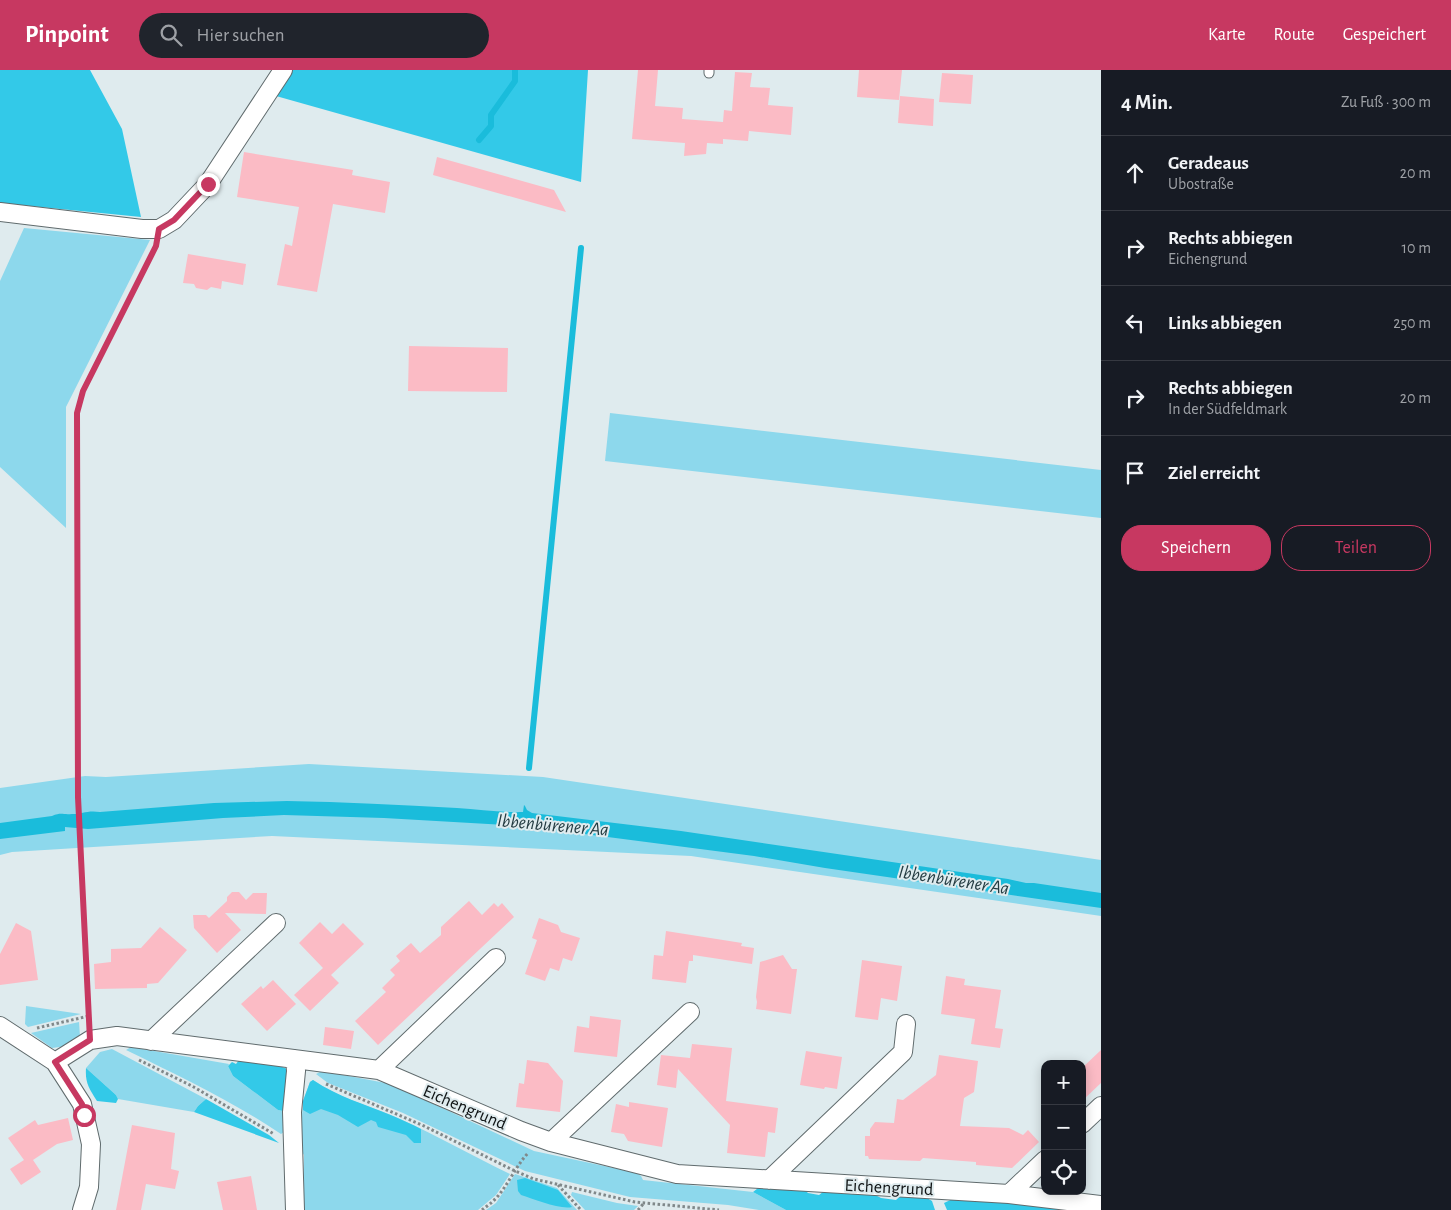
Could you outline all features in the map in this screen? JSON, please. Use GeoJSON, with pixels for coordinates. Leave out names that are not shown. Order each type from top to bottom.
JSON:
{"type":"FeatureCollection","features":[{"type":"Feature","properties":{"kind":"street"},"geometry":{"type":"LineString","coordinates":[[0,212],[142,229],[159,229],[174,220],[208,184],[283,70]]}},
{"type":"Feature","properties":{"kind":"street"},"geometry":{"type":"LineString","coordinates":[[151,1041],[276,923]]}},
{"type":"Feature","properties":{"kind":"street"},"geometry":{"type":"LineString","coordinates":[[379,1070],[496,958]]}},
{"type":"Feature","properties":{"kind":"street"},"geometry":{"type":"LineString","coordinates":[[551,1142],[690,1012]]}},
{"type":"Feature","properties":{"kind":"street"},"geometry":{"type":"LineString","coordinates":[[769,1180],[903,1052],[906,1024]]}},
{"type":"Feature","properties":{"kind":"street"},"geometry":{"type":"LineString","coordinates":[[0,1026],[55,1062],[82,1104],[91,1144],[89,1187],[82,1210]]}},
{"type":"Feature","properties":{"kind":"street","name":"Eichengrund"},"geometry":{"type":"LineString","coordinates":[[55,1062],[90,1040],[118,1036],[379,1070],[551,1142],[677,1174],[1009,1194],[1101,1205]]}},
{"type":"Feature","properties":{"kind":"street"},"geometry":{"type":"LineString","coordinates":[[295,1059],[296,1072],[292,1112],[295,1210]]}},
{"type":"Feature","properties":{"kind":"street"},"geometry":{"type":"LineString","coordinates":[[1086,1120],[1101,1106]]}},
{"type":"Feature","properties":{"kind":"street"},"geometry":{"type":"LineString","coordinates":[[1009,1194],[1041,1164]]}},
{"type":"Feature","properties":{"kind":"path"},"geometry":{"type":"LineString","coordinates":[[90,1040],[78,797],[77,413],[83,391],[156,246],[159,229]]}},
{"type":"Feature","properties":{"kind":"path"},"geometry":{"type":"LineString","coordinates":[[34,1028],[89,1016]]}},
{"type":"Feature","properties":{"kind":"path"},"geometry":{"type":"LineString","coordinates":[[133,1057],[192,1086],[292,1145]]}},
{"type":"Feature","properties":{"kind":"path"},"geometry":{"type":"LineString","coordinates":[[321,1081],[534,1179],[635,1202],[719,1210]]}},
{"type":"Feature","properties":{"kind":"path"},"geometry":{"type":"LineString","coordinates":[[482,1210],[497,1198],[519,1162],[531,1149],[551,1142]]}},
{"type":"Feature","properties":{"kind":"path"},"geometry":{"type":"LineString","coordinates":[[558,1184],[581,1210]]}},
{"type":"Feature","properties":{"kind":"path"},"geometry":{"type":"LineString","coordinates":[[638,1210],[644,1203]]}},
{"type":"Feature","properties":{"kind":"shaded area"},"geometry":{"type":"Polygon","coordinates":[[[0,70],[90,70],[122,129],[141,217],[0,203],[0,70]]]}},
{"type":"Feature","properties":{"kind":"shaded area"},"geometry":{"type":"Polygon","coordinates":[[[292,70],[588,70],[581,182],[276,96],[292,70]]]}},
{"type":"Feature","properties":{"kind":"shaded area"},"geometry":{"type":"Polygon","coordinates":[[[24,228],[150,240],[66,407],[66,528],[0,467],[0,281],[24,228]]]}},
{"type":"Feature","properties":{"kind":"shaded area"},"geometry":{"type":"Polygon","coordinates":[[[610,413],[1101,470],[1101,518],[605,461],[610,413]]]}},
{"type":"Feature","properties":{"kind":"shaded area"},"geometry":{"type":"Polygon","coordinates":[[[309,764],[543,777],[1101,860],[1101,916],[691,856],[272,836],[12,852],[0,855],[0,788],[85,776],[106,777],[309,764]]]}},
{"type":"Feature","properties":{"kind":"shaded area"},"geometry":{"type":"Polygon","coordinates":[[[26,1006],[81,1014],[28,1027],[25,1024],[26,1006]]]}},
{"type":"Feature","properties":{"kind":"shaded area"},"geometry":{"type":"Polygon","coordinates":[[[79,1022],[80,1037],[67,1046],[52,1048],[31,1033],[79,1022]]]}},
{"type":"Feature","properties":{"kind":"shaded area"},"geometry":{"type":"Polygon","coordinates":[[[131,1047],[229,1064],[228,1066],[233,1076],[278,1110],[283,1111],[284,1132],[281,1134],[224,1100],[126,1050],[131,1047]]]}},
{"type":"Feature","properties":{"kind":"shaded area"},"geometry":{"type":"Polygon","coordinates":[[[112,1049],[206,1099],[194,1112],[118,1099],[86,1068],[100,1052],[112,1049]]]}},
{"type":"Feature","properties":{"kind":"shaded area"},"geometry":{"type":"Polygon","coordinates":[[[239,1060],[271,1061],[275,1066],[287,1069],[292,1079],[286,1090],[283,1111],[278,1110],[233,1076],[228,1066],[232,1062],[236,1064],[239,1060]]]}},
{"type":"Feature","properties":{"kind":"shaded area"},"geometry":{"type":"Polygon","coordinates":[[[86,1068],[116,1095],[118,1099],[116,1103],[97,1101],[88,1085],[86,1068]]]}},
{"type":"Feature","properties":{"kind":"shaded area"},"geometry":{"type":"Polygon","coordinates":[[[322,1071],[391,1084],[534,1151],[637,1173],[643,1180],[753,1192],[786,1210],[759,1210],[728,1205],[630,1197],[525,1171],[403,1113],[328,1083],[316,1074],[322,1071]]]}},
{"type":"Feature","properties":{"kind":"shaded area"},"geometry":{"type":"Polygon","coordinates":[[[313,1080],[345,1097],[389,1114],[510,1174],[496,1195],[478,1210],[303,1210],[304,1155],[300,1149],[303,1101],[310,1082],[313,1080]]]}},
{"type":"Feature","properties":{"kind":"shaded area"},"geometry":{"type":"Polygon","coordinates":[[[313,1080],[342,1096],[421,1129],[421,1143],[414,1143],[406,1135],[378,1127],[376,1122],[371,1120],[358,1127],[338,1115],[321,1109],[310,1114],[303,1110],[303,1101],[310,1082],[313,1080]]]}},
{"type":"Feature","properties":{"kind":"shaded area"},"geometry":{"type":"Polygon","coordinates":[[[206,1099],[269,1135],[279,1143],[194,1112],[206,1099]]]}},
{"type":"Feature","properties":{"kind":"shaded area"},"geometry":{"type":"Polygon","coordinates":[[[515,1174],[557,1188],[577,1210],[486,1210],[496,1203],[515,1174]]]}},
{"type":"Feature","properties":{"kind":"shaded area"},"geometry":{"type":"Polygon","coordinates":[[[525,1178],[558,1190],[572,1207],[554,1206],[521,1195],[518,1191],[517,1180],[525,1178]]]}},
{"type":"Feature","properties":{"kind":"shaded area"},"geometry":{"type":"Polygon","coordinates":[[[762,1185],[802,1187],[808,1193],[819,1195],[828,1188],[862,1188],[881,1198],[896,1200],[905,1191],[922,1195],[932,1201],[935,1210],[786,1210],[753,1192],[762,1185]]]}},
{"type":"Feature","properties":{"kind":"shaded area"},"geometry":{"type":"Polygon","coordinates":[[[572,1192],[638,1206],[634,1210],[585,1210],[571,1195],[572,1192]]]}},
{"type":"Feature","properties":{"kind":"shaded area"},"geometry":{"type":"Polygon","coordinates":[[[961,1195],[1076,1210],[947,1210],[944,1203],[961,1195]]]}},
{"type":"Feature","properties":{"kind":"water","name":"Ibbenbürener Aa"},"geometry":{"type":"Polygon","coordinates":[[[287,801],[465,808],[515,812],[523,812],[524,805],[532,813],[681,831],[1101,893],[1101,908],[754,856],[523,826],[384,818],[284,815],[88,829],[65,827],[65,831],[0,839],[0,823],[58,814],[214,803],[287,801]]]}},
{"type":"Feature","properties":{"kind":"building"},"geometry":{"type":"Polygon","coordinates":[[[638,70],[658,70],[655,106],[683,108],[682,119],[723,122],[724,110],[732,111],[735,72],[752,73],[750,87],[770,88],[768,105],[793,107],[791,135],[749,131],[748,141],[723,139],[723,144],[707,143],[706,154],[684,156],[685,143],[632,139],[638,70]]]}},
{"type":"Feature","properties":{"kind":"building"},"geometry":{"type":"Polygon","coordinates":[[[859,70],[902,70],[899,100],[857,97],[859,70]]]}},
{"type":"Feature","properties":{"kind":"building"},"geometry":{"type":"Polygon","coordinates":[[[942,73],[973,75],[971,104],[939,102],[942,73]]]}},
{"type":"Feature","properties":{"kind":"building"},"geometry":{"type":"Polygon","coordinates":[[[900,96],[934,99],[933,126],[898,123],[900,96]]]}},
{"type":"Feature","properties":{"kind":"building"},"geometry":{"type":"Polygon","coordinates":[[[244,152],[353,170],[352,175],[390,182],[385,213],[333,204],[317,292],[277,285],[285,244],[292,246],[299,207],[237,197],[244,152]]]}},
{"type":"Feature","properties":{"kind":"building"},"geometry":{"type":"Polygon","coordinates":[[[437,157],[554,190],[566,212],[433,175],[437,157]]]}},
{"type":"Feature","properties":{"kind":"building"},"geometry":{"type":"Polygon","coordinates":[[[188,254],[246,264],[243,285],[222,281],[221,289],[211,287],[207,290],[196,288],[194,284],[183,283],[188,254]]]}},
{"type":"Feature","properties":{"kind":"building"},"geometry":{"type":"Polygon","coordinates":[[[409,346],[508,348],[507,392],[408,391],[409,346]]]}},
{"type":"Feature","properties":{"kind":"building"},"geometry":{"type":"Polygon","coordinates":[[[232,892],[239,892],[246,900],[253,893],[267,893],[266,914],[225,913],[241,930],[217,953],[194,928],[193,915],[206,915],[209,918],[227,901],[227,897],[232,892]]]}},
{"type":"Feature","properties":{"kind":"building"},"geometry":{"type":"Polygon","coordinates":[[[469,901],[482,915],[494,903],[498,907],[502,903],[514,917],[378,1045],[355,1021],[386,992],[382,988],[395,975],[390,970],[400,961],[396,956],[411,943],[420,953],[441,935],[441,927],[469,901]]]}},
{"type":"Feature","properties":{"kind":"building"},"geometry":{"type":"Polygon","coordinates":[[[539,918],[558,925],[561,932],[580,938],[572,961],[563,958],[559,971],[550,968],[545,981],[525,974],[537,940],[532,938],[539,918]]]}},
{"type":"Feature","properties":{"kind":"building"},"geometry":{"type":"Polygon","coordinates":[[[320,922],[332,934],[343,923],[364,944],[331,975],[339,983],[310,1011],[294,995],[323,968],[299,943],[320,922]]]}},
{"type":"Feature","properties":{"kind":"building"},"geometry":{"type":"Polygon","coordinates":[[[16,923],[31,931],[38,980],[0,985],[0,954],[16,923]]]}},
{"type":"Feature","properties":{"kind":"building"},"geometry":{"type":"Polygon","coordinates":[[[160,927],[187,950],[158,983],[147,984],[147,988],[95,989],[94,964],[111,962],[111,949],[141,948],[160,927]]]}},
{"type":"Feature","properties":{"kind":"building"},"geometry":{"type":"Polygon","coordinates":[[[666,931],[742,943],[741,946],[754,948],[752,964],[693,955],[693,961],[689,961],[686,983],[652,979],[654,955],[663,956],[666,931]]]}},
{"type":"Feature","properties":{"kind":"building"},"geometry":{"type":"Polygon","coordinates":[[[783,955],[792,969],[797,969],[791,1014],[756,1009],[760,962],[783,955]]]}},
{"type":"Feature","properties":{"kind":"building"},"geometry":{"type":"Polygon","coordinates":[[[862,960],[902,966],[897,1001],[881,998],[878,1020],[855,1017],[862,960]]]}},
{"type":"Feature","properties":{"kind":"building"},"geometry":{"type":"Polygon","coordinates":[[[946,976],[965,979],[964,985],[1001,990],[995,1028],[1003,1029],[1000,1048],[971,1044],[975,1019],[941,1014],[946,976]]]}},
{"type":"Feature","properties":{"kind":"building"},"geometry":{"type":"Polygon","coordinates":[[[273,980],[296,1004],[267,1031],[241,1004],[261,986],[263,989],[273,980]]]}},
{"type":"Feature","properties":{"kind":"building"},"geometry":{"type":"Polygon","coordinates":[[[590,1016],[621,1020],[617,1057],[574,1052],[577,1026],[589,1028],[590,1016]]]}},
{"type":"Feature","properties":{"kind":"building"},"geometry":{"type":"Polygon","coordinates":[[[325,1027],[354,1031],[351,1049],[323,1045],[325,1027]]]}},
{"type":"Feature","properties":{"kind":"building"},"geometry":{"type":"Polygon","coordinates":[[[692,1044],[732,1048],[726,1101],[778,1108],[775,1133],[768,1132],[765,1157],[727,1153],[730,1125],[678,1069],[676,1088],[657,1085],[661,1055],[690,1058],[692,1044]]]}},
{"type":"Feature","properties":{"kind":"building"},"geometry":{"type":"Polygon","coordinates":[[[1101,1050],[1101,1083],[1086,1097],[1086,1064],[1101,1050]]]}},
{"type":"Feature","properties":{"kind":"building"},"geometry":{"type":"Polygon","coordinates":[[[806,1051],[842,1057],[837,1089],[800,1085],[806,1051]]]}},
{"type":"Feature","properties":{"kind":"building"},"geometry":{"type":"Polygon","coordinates":[[[939,1055],[978,1061],[974,1092],[964,1098],[960,1126],[1009,1128],[1023,1135],[1028,1130],[1039,1142],[1012,1168],[976,1165],[976,1162],[923,1158],[920,1161],[869,1159],[868,1156],[865,1156],[865,1136],[870,1136],[870,1129],[875,1122],[894,1123],[897,1099],[903,1100],[936,1075],[939,1055]]]}},
{"type":"Feature","properties":{"kind":"building"},"geometry":{"type":"Polygon","coordinates":[[[527,1060],[548,1063],[563,1081],[560,1112],[516,1107],[519,1083],[524,1084],[527,1060]]]}},
{"type":"Feature","properties":{"kind":"building"},"geometry":{"type":"Polygon","coordinates":[[[629,1102],[668,1108],[662,1147],[628,1141],[624,1134],[611,1132],[616,1104],[629,1107],[629,1102]]]}},
{"type":"Feature","properties":{"kind":"building"},"geometry":{"type":"Polygon","coordinates":[[[68,1118],[73,1140],[57,1144],[33,1160],[41,1172],[21,1185],[10,1169],[24,1160],[8,1138],[35,1120],[38,1125],[68,1118]]]}},
{"type":"Feature","properties":{"kind":"building"},"geometry":{"type":"Polygon","coordinates":[[[132,1125],[175,1133],[171,1169],[179,1171],[175,1189],[146,1184],[141,1210],[116,1210],[132,1125]]]}},
{"type":"Feature","properties":{"kind":"building"},"geometry":{"type":"Polygon","coordinates":[[[251,1176],[257,1210],[223,1210],[217,1182],[251,1176]]]}},
{"type":"Feature","properties":{"kind":"waterway"},"geometry":{"type":"LineString","coordinates":[[479,140],[491,126],[491,115],[515,81],[515,70]]}},
{"type":"Feature","properties":{"kind":"waterway"},"geometry":{"type":"LineString","coordinates":[[529,768],[581,248]]}},
{"type":"Feature","properties":{"kind":"route"},"geometry":{"type":"LineString","coordinates":[[84,1115],[82,1104],[55,1062],[90,1040],[78,797],[77,413],[83,391],[156,246],[159,229],[174,220],[208,184]]}}]}
